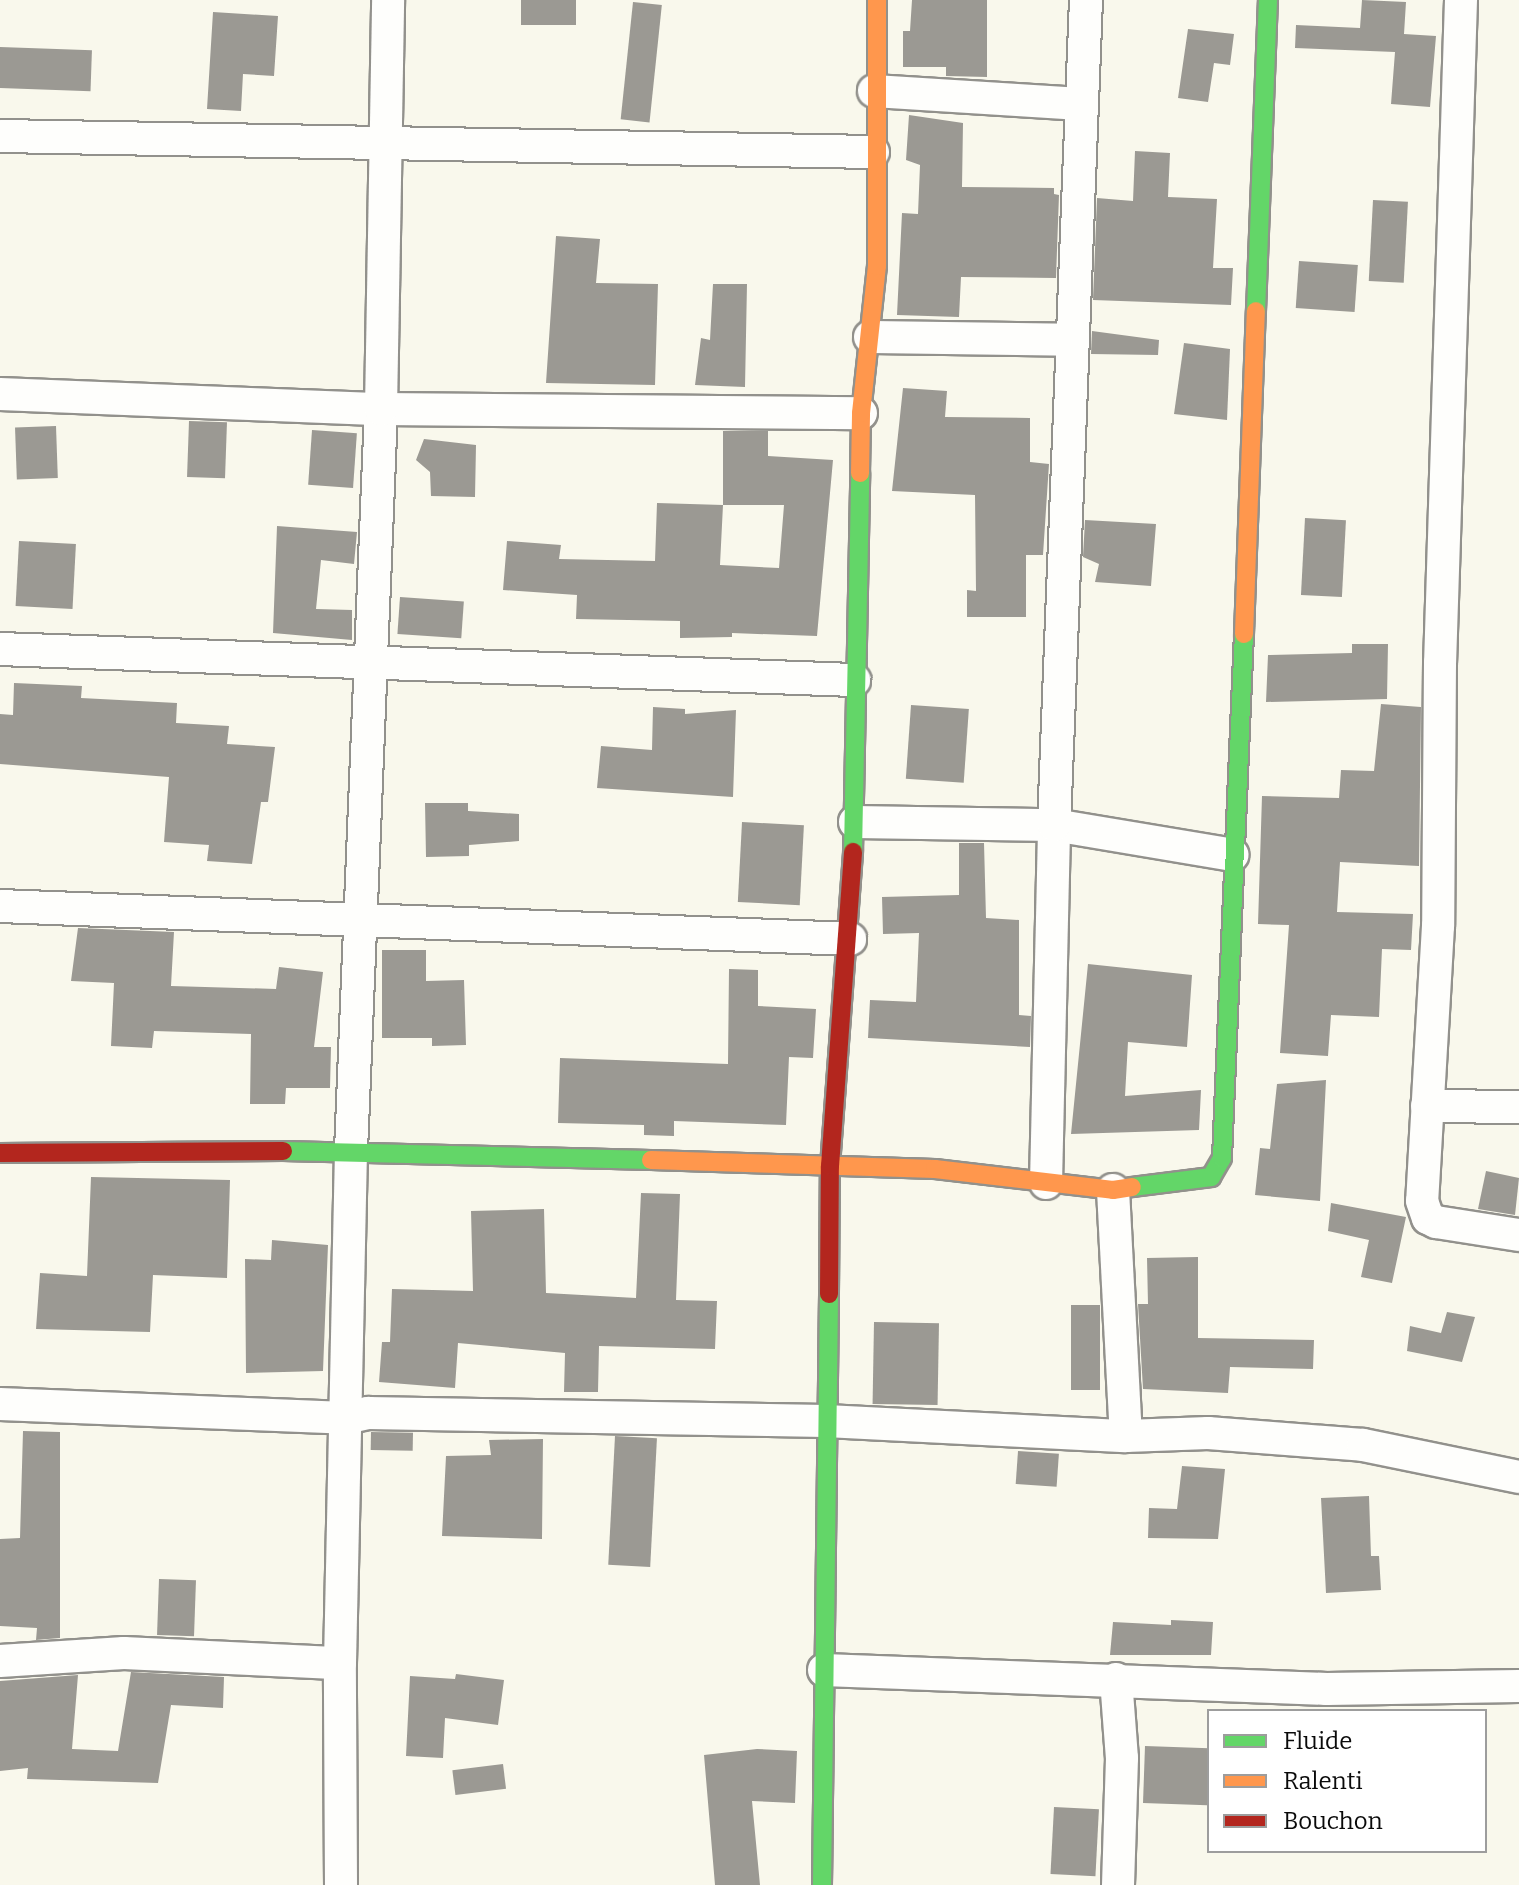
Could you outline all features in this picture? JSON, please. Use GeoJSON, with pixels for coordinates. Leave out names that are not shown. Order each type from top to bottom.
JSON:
{"type":"FeatureCollection","features":[{"type":"Feature","properties":{"kind":"street"},"geometry":{"type":"LineString","coordinates":[[341,1885],[340,1663],[351,1151],[381,409],[388,146],[388,0]]}},
{"type":"Feature","properties":{"kind":"street"},"geometry":{"type":"LineString","coordinates":[[822,1885],[830,1166],[850,939],[855,822],[854,680],[861,413],[877,266],[873,152],[877,0]]}},
{"type":"Feature","properties":{"kind":"street"},"geometry":{"type":"LineString","coordinates":[[1046,1183],[1054,825],[1086,0]]}},
{"type":"Feature","properties":{"kind":"street"},"geometry":{"type":"LineString","coordinates":[[0,1153],[351,1151],[935,1169],[1113,1190],[1192,1183],[1211,1177],[1222,1158],[1268,0]]}},
{"type":"Feature","properties":{"kind":"street"},"geometry":{"type":"LineString","coordinates":[[1461,0],[1440,663],[1438,926],[1422,1201],[1428,1218],[1519,1235]]}},
{"type":"Feature","properties":{"kind":"street"},"geometry":{"type":"LineString","coordinates":[[874,91],[1081,104]]}},
{"type":"Feature","properties":{"kind":"street"},"geometry":{"type":"LineString","coordinates":[[0,136],[388,146],[873,152]]}},
{"type":"Feature","properties":{"kind":"street"},"geometry":{"type":"LineString","coordinates":[[870,337],[1073,340]]}},
{"type":"Feature","properties":{"kind":"street"},"geometry":{"type":"LineString","coordinates":[[0,394],[381,409],[861,413]]}},
{"type":"Feature","properties":{"kind":"street"},"geometry":{"type":"LineString","coordinates":[[0,649],[854,680]]}},
{"type":"Feature","properties":{"kind":"street"},"geometry":{"type":"LineString","coordinates":[[855,822],[1054,825],[1233,855]]}},
{"type":"Feature","properties":{"kind":"street"},"geometry":{"type":"LineString","coordinates":[[0,906],[850,939]]}},
{"type":"Feature","properties":{"kind":"street"},"geometry":{"type":"LineString","coordinates":[[1427,1106],[1519,1107]]}},
{"type":"Feature","properties":{"kind":"street"},"geometry":{"type":"LineString","coordinates":[[1113,1190],[1126,1436]]}},
{"type":"Feature","properties":{"kind":"street"},"geometry":{"type":"LineString","coordinates":[[0,1404],[346,1418],[368,1413],[826,1421],[1126,1436],[1208,1433],[1363,1445],[1519,1477]]}},
{"type":"Feature","properties":{"kind":"street"},"geometry":{"type":"LineString","coordinates":[[0,1661],[124,1653],[340,1663]]}},
{"type":"Feature","properties":{"kind":"street"},"geometry":{"type":"LineString","coordinates":[[824,1670],[1327,1689],[1519,1686]]}},
{"type":"Feature","properties":{"kind":"street"},"geometry":{"type":"LineString","coordinates":[[1116,1679],[1122,1758],[1118,1885]]}},
{"type":"Feature","properties":{"kind":"building"},"geometry":{"type":"Polygon","coordinates":[[[521,0],[576,0],[576,25],[521,25],[521,0]]]}},
{"type":"Feature","properties":{"kind":"building"},"geometry":{"type":"Polygon","coordinates":[[[912,0],[987,0],[987,77],[946,76],[946,67],[903,67],[903,31],[910,31],[912,0]]]}},
{"type":"Feature","properties":{"kind":"building"},"geometry":{"type":"Polygon","coordinates":[[[1362,0],[1406,2],[1404,34],[1436,36],[1430,107],[1391,104],[1395,52],[1295,48],[1296,25],[1360,28],[1362,0]]]}},
{"type":"Feature","properties":{"kind":"building"},"geometry":{"type":"Polygon","coordinates":[[[633,2],[662,5],[650,122],[621,119],[633,2]]]}},
{"type":"Feature","properties":{"kind":"building"},"geometry":{"type":"Polygon","coordinates":[[[213,12],[278,16],[274,76],[243,74],[241,111],[207,109],[213,12]]]}},
{"type":"Feature","properties":{"kind":"building"},"geometry":{"type":"Polygon","coordinates":[[[1188,29],[1234,34],[1230,65],[1214,63],[1208,102],[1178,98],[1188,29]]]}},
{"type":"Feature","properties":{"kind":"building"},"geometry":{"type":"Polygon","coordinates":[[[0,47],[92,50],[91,91],[0,88],[0,47]]]}},
{"type":"Feature","properties":{"kind":"building"},"geometry":{"type":"Polygon","coordinates":[[[909,115],[963,123],[962,187],[1054,188],[1054,194],[1059,195],[1056,278],[961,277],[959,317],[897,315],[902,213],[918,214],[920,165],[906,160],[909,115]]]}},
{"type":"Feature","properties":{"kind":"building"},"geometry":{"type":"Polygon","coordinates":[[[1135,151],[1170,153],[1168,197],[1217,199],[1213,268],[1233,268],[1231,305],[1093,300],[1097,198],[1133,201],[1135,151]]]}},
{"type":"Feature","properties":{"kind":"building"},"geometry":{"type":"Polygon","coordinates":[[[1373,200],[1408,202],[1404,283],[1369,281],[1373,200]]]}},
{"type":"Feature","properties":{"kind":"building"},"geometry":{"type":"Polygon","coordinates":[[[556,236],[600,239],[596,283],[658,284],[655,385],[546,383],[556,236]]]}},
{"type":"Feature","properties":{"kind":"building"},"geometry":{"type":"Polygon","coordinates":[[[1299,261],[1358,265],[1355,312],[1296,308],[1299,261]]]}},
{"type":"Feature","properties":{"kind":"building"},"geometry":{"type":"Polygon","coordinates":[[[713,284],[747,284],[745,387],[695,385],[701,338],[710,340],[713,284]]]}},
{"type":"Feature","properties":{"kind":"building"},"geometry":{"type":"Polygon","coordinates":[[[1092,331],[1159,340],[1158,355],[1091,354],[1092,331]]]}},
{"type":"Feature","properties":{"kind":"building"},"geometry":{"type":"Polygon","coordinates":[[[1184,343],[1230,349],[1227,420],[1174,414],[1184,343]]]}},
{"type":"Feature","properties":{"kind":"building"},"geometry":{"type":"Polygon","coordinates":[[[903,388],[947,391],[945,417],[1030,418],[1030,462],[1049,464],[1043,555],[1026,555],[1026,617],[967,617],[967,590],[976,591],[975,495],[892,491],[903,388]]]}},
{"type":"Feature","properties":{"kind":"building"},"geometry":{"type":"Polygon","coordinates":[[[189,421],[227,422],[225,478],[187,477],[189,421]]]}},
{"type":"Feature","properties":{"kind":"building"},"geometry":{"type":"Polygon","coordinates":[[[56,426],[58,478],[17,479],[15,427],[56,426]]]}},
{"type":"Feature","properties":{"kind":"building"},"geometry":{"type":"Polygon","coordinates":[[[312,430],[357,433],[353,488],[308,485],[312,430]]]}},
{"type":"Feature","properties":{"kind":"building"},"geometry":{"type":"Polygon","coordinates":[[[723,431],[768,431],[768,456],[833,460],[817,636],[732,633],[732,637],[680,638],[680,621],[576,619],[577,595],[503,590],[507,541],[561,545],[559,559],[655,561],[657,503],[723,505],[723,431]],[[723,505],[720,565],[779,568],[784,505],[723,505]]]}},
{"type":"Feature","properties":{"kind":"building"},"geometry":{"type":"Polygon","coordinates":[[[424,439],[476,445],[475,497],[431,496],[430,472],[416,460],[424,439]]]}},
{"type":"Feature","properties":{"kind":"building"},"geometry":{"type":"Polygon","coordinates":[[[1305,518],[1346,520],[1342,597],[1301,595],[1305,518]]]}},
{"type":"Feature","properties":{"kind":"building"},"geometry":{"type":"Polygon","coordinates":[[[1085,520],[1156,524],[1151,586],[1095,582],[1099,564],[1083,557],[1085,520]]]}},
{"type":"Feature","properties":{"kind":"building"},"geometry":{"type":"Polygon","coordinates":[[[277,526],[357,532],[354,564],[321,560],[316,609],[352,610],[352,640],[273,633],[277,526]]]}},
{"type":"Feature","properties":{"kind":"building"},"geometry":{"type":"Polygon","coordinates":[[[19,541],[76,544],[73,609],[16,606],[19,541]]]}},
{"type":"Feature","properties":{"kind":"building"},"geometry":{"type":"Polygon","coordinates":[[[400,597],[464,601],[461,638],[397,634],[400,597]]]}},
{"type":"Feature","properties":{"kind":"building"},"geometry":{"type":"Polygon","coordinates":[[[1352,644],[1388,644],[1387,699],[1266,702],[1268,655],[1352,653],[1352,644]]]}},
{"type":"Feature","properties":{"kind":"building"},"geometry":{"type":"Polygon","coordinates":[[[14,683],[82,686],[81,698],[177,703],[176,723],[229,726],[227,744],[275,747],[268,802],[261,802],[252,864],[207,861],[209,845],[164,842],[169,777],[0,764],[0,714],[13,715],[14,683]]]}},
{"type":"Feature","properties":{"kind":"building"},"geometry":{"type":"Polygon","coordinates":[[[1381,704],[1421,707],[1419,866],[1340,862],[1337,912],[1413,914],[1411,950],[1382,949],[1379,1017],[1331,1015],[1328,1056],[1280,1053],[1289,925],[1258,924],[1262,796],[1339,798],[1341,770],[1374,771],[1381,704]]]}},
{"type":"Feature","properties":{"kind":"building"},"geometry":{"type":"Polygon","coordinates":[[[911,705],[969,709],[964,783],[906,779],[911,705]]]}},
{"type":"Feature","properties":{"kind":"building"},"geometry":{"type":"Polygon","coordinates":[[[653,707],[685,709],[685,714],[736,710],[733,797],[597,788],[601,746],[652,750],[653,707]]]}},
{"type":"Feature","properties":{"kind":"building"},"geometry":{"type":"Polygon","coordinates":[[[425,803],[468,803],[468,811],[519,814],[519,841],[469,845],[469,856],[426,857],[425,803]]]}},
{"type":"Feature","properties":{"kind":"building"},"geometry":{"type":"Polygon","coordinates":[[[742,822],[804,825],[800,905],[738,902],[742,822]]]}},
{"type":"Feature","properties":{"kind":"building"},"geometry":{"type":"Polygon","coordinates":[[[959,843],[984,843],[986,918],[1019,920],[1019,1015],[1031,1016],[1030,1047],[868,1038],[870,1000],[916,1002],[919,933],[883,934],[882,897],[959,895],[959,843]]]}},
{"type":"Feature","properties":{"kind":"building"},"geometry":{"type":"Polygon","coordinates":[[[78,928],[174,932],[171,986],[276,989],[279,967],[323,972],[314,1047],[331,1047],[330,1088],[286,1088],[285,1104],[250,1104],[251,1034],[154,1031],[152,1048],[111,1046],[114,983],[71,981],[78,928]]]}},
{"type":"Feature","properties":{"kind":"building"},"geometry":{"type":"Polygon","coordinates":[[[382,950],[426,950],[426,981],[464,980],[466,1045],[432,1046],[432,1038],[382,1038],[382,950]]]}},
{"type":"Feature","properties":{"kind":"building"},"geometry":{"type":"Polygon","coordinates":[[[1088,964],[1192,975],[1187,1047],[1128,1042],[1125,1096],[1201,1090],[1199,1130],[1071,1134],[1088,964]]]}},
{"type":"Feature","properties":{"kind":"building"},"geometry":{"type":"Polygon","coordinates":[[[729,969],[758,970],[758,1006],[816,1009],[813,1058],[789,1057],[786,1125],[674,1121],[674,1136],[644,1135],[644,1125],[558,1123],[560,1058],[728,1064],[729,969]]]}},
{"type":"Feature","properties":{"kind":"building"},"geometry":{"type":"Polygon","coordinates":[[[1326,1080],[1320,1201],[1255,1195],[1260,1148],[1270,1149],[1277,1084],[1326,1080]]]}},
{"type":"Feature","properties":{"kind":"building"},"geometry":{"type":"Polygon","coordinates":[[[1486,1171],[1519,1178],[1515,1215],[1478,1209],[1486,1171]]]}},
{"type":"Feature","properties":{"kind":"building"},"geometry":{"type":"Polygon","coordinates":[[[91,1177],[230,1180],[227,1278],[153,1275],[150,1332],[36,1329],[40,1273],[87,1276],[91,1177]]]}},
{"type":"Feature","properties":{"kind":"building"},"geometry":{"type":"Polygon","coordinates":[[[641,1193],[680,1194],[676,1300],[717,1301],[715,1349],[599,1346],[598,1392],[564,1392],[565,1353],[458,1343],[455,1388],[379,1382],[382,1342],[390,1342],[392,1289],[473,1291],[471,1211],[544,1209],[546,1293],[636,1298],[641,1193]]]}},
{"type":"Feature","properties":{"kind":"building"},"geometry":{"type":"Polygon","coordinates":[[[1331,1203],[1406,1217],[1392,1283],[1361,1277],[1369,1240],[1328,1231],[1331,1203]]]}},
{"type":"Feature","properties":{"kind":"building"},"geometry":{"type":"Polygon","coordinates":[[[272,1240],[328,1245],[323,1371],[246,1373],[245,1259],[271,1260],[272,1240]]]}},
{"type":"Feature","properties":{"kind":"building"},"geometry":{"type":"Polygon","coordinates":[[[1198,1257],[1198,1338],[1314,1340],[1313,1369],[1230,1367],[1228,1393],[1143,1389],[1138,1304],[1148,1304],[1147,1258],[1198,1257]]]}},
{"type":"Feature","properties":{"kind":"building"},"geometry":{"type":"Polygon","coordinates":[[[1071,1305],[1100,1305],[1100,1390],[1071,1390],[1071,1305]]]}},
{"type":"Feature","properties":{"kind":"building"},"geometry":{"type":"Polygon","coordinates":[[[1447,1312],[1475,1317],[1462,1362],[1407,1351],[1410,1326],[1441,1333],[1447,1312]]]}},
{"type":"Feature","properties":{"kind":"building"},"geometry":{"type":"Polygon","coordinates":[[[874,1322],[939,1323],[938,1405],[873,1404],[874,1322]]]}},
{"type":"Feature","properties":{"kind":"building"},"geometry":{"type":"Polygon","coordinates":[[[23,1431],[60,1432],[60,1638],[36,1640],[37,1628],[0,1626],[0,1539],[20,1538],[23,1431]]]}},
{"type":"Feature","properties":{"kind":"building"},"geometry":{"type":"Polygon","coordinates":[[[371,1432],[413,1433],[413,1451],[371,1450],[371,1432]]]}},
{"type":"Feature","properties":{"kind":"building"},"geometry":{"type":"Polygon","coordinates":[[[615,1436],[657,1438],[650,1567],[608,1565],[615,1436]]]}},
{"type":"Feature","properties":{"kind":"building"},"geometry":{"type":"Polygon","coordinates":[[[543,1439],[542,1539],[442,1536],[446,1456],[491,1455],[489,1440],[543,1439]]]}},
{"type":"Feature","properties":{"kind":"building"},"geometry":{"type":"Polygon","coordinates":[[[1018,1451],[1059,1454],[1057,1487],[1016,1484],[1018,1451]]]}},
{"type":"Feature","properties":{"kind":"building"},"geometry":{"type":"Polygon","coordinates":[[[1182,1466],[1225,1469],[1218,1539],[1148,1538],[1149,1508],[1177,1509],[1182,1466]]]}},
{"type":"Feature","properties":{"kind":"building"},"geometry":{"type":"Polygon","coordinates":[[[1369,1496],[1371,1556],[1379,1556],[1381,1590],[1326,1593],[1321,1498],[1369,1496]]]}},
{"type":"Feature","properties":{"kind":"building"},"geometry":{"type":"Polygon","coordinates":[[[159,1579],[196,1580],[194,1636],[157,1635],[159,1579]]]}},
{"type":"Feature","properties":{"kind":"building"},"geometry":{"type":"Polygon","coordinates":[[[1171,1620],[1213,1622],[1211,1655],[1110,1655],[1113,1622],[1171,1625],[1171,1620]]]}},
{"type":"Feature","properties":{"kind":"building"},"geometry":{"type":"Polygon","coordinates":[[[131,1672],[224,1677],[223,1708],[171,1705],[158,1783],[27,1779],[28,1768],[0,1771],[0,1681],[78,1675],[72,1749],[118,1751],[131,1672]]]}},
{"type":"Feature","properties":{"kind":"building"},"geometry":{"type":"Polygon","coordinates":[[[456,1674],[504,1680],[498,1725],[445,1718],[443,1758],[406,1756],[410,1676],[455,1679],[456,1674]]]}},
{"type":"Feature","properties":{"kind":"building"},"geometry":{"type":"Polygon","coordinates":[[[1145,1746],[1207,1748],[1207,1805],[1143,1803],[1145,1746]]]}},
{"type":"Feature","properties":{"kind":"building"},"geometry":{"type":"Polygon","coordinates":[[[757,1749],[797,1751],[795,1803],[752,1801],[760,1885],[715,1885],[704,1755],[757,1749]]]}},
{"type":"Feature","properties":{"kind":"building"},"geometry":{"type":"Polygon","coordinates":[[[503,1764],[506,1789],[455,1795],[452,1770],[503,1764]]]}},
{"type":"Feature","properties":{"kind":"building"},"geometry":{"type":"Polygon","coordinates":[[[1054,1807],[1099,1809],[1095,1876],[1050,1874],[1054,1807]]]}},
{"type":"Feature","properties":{"kind":"traffic: fast"},"geometry":{"type":"LineString","coordinates":[[1256,311],[1268,0]]}},
{"type":"Feature","properties":{"kind":"traffic: fast"},"geometry":{"type":"LineString","coordinates":[[853,852],[860,473]]}},
{"type":"Feature","properties":{"kind":"traffic: fast"},"geometry":{"type":"LineString","coordinates":[[1132,1187],[1211,1177],[1222,1158],[1244,634]]}},
{"type":"Feature","properties":{"kind":"traffic: fast"},"geometry":{"type":"LineString","coordinates":[[283,1151],[651,1160]]}},
{"type":"Feature","properties":{"kind":"traffic: fast"},"geometry":{"type":"LineString","coordinates":[[822,1885],[829,1294]]}},
{"type":"Feature","properties":{"kind":"traffic: slow"},"geometry":{"type":"LineString","coordinates":[[860,473],[861,413],[877,266],[877,0]]}},
{"type":"Feature","properties":{"kind":"traffic: slow"},"geometry":{"type":"LineString","coordinates":[[1244,634],[1256,311]]}},
{"type":"Feature","properties":{"kind":"traffic: slow"},"geometry":{"type":"LineString","coordinates":[[651,1160],[935,1169],[1113,1190],[1132,1187]]}},
{"type":"Feature","properties":{"kind":"traffic: jam"},"geometry":{"type":"LineString","coordinates":[[829,1294],[830,1166],[853,852]]}},
{"type":"Feature","properties":{"kind":"traffic: jam"},"geometry":{"type":"LineString","coordinates":[[0,1153],[283,1151]]}}]}
